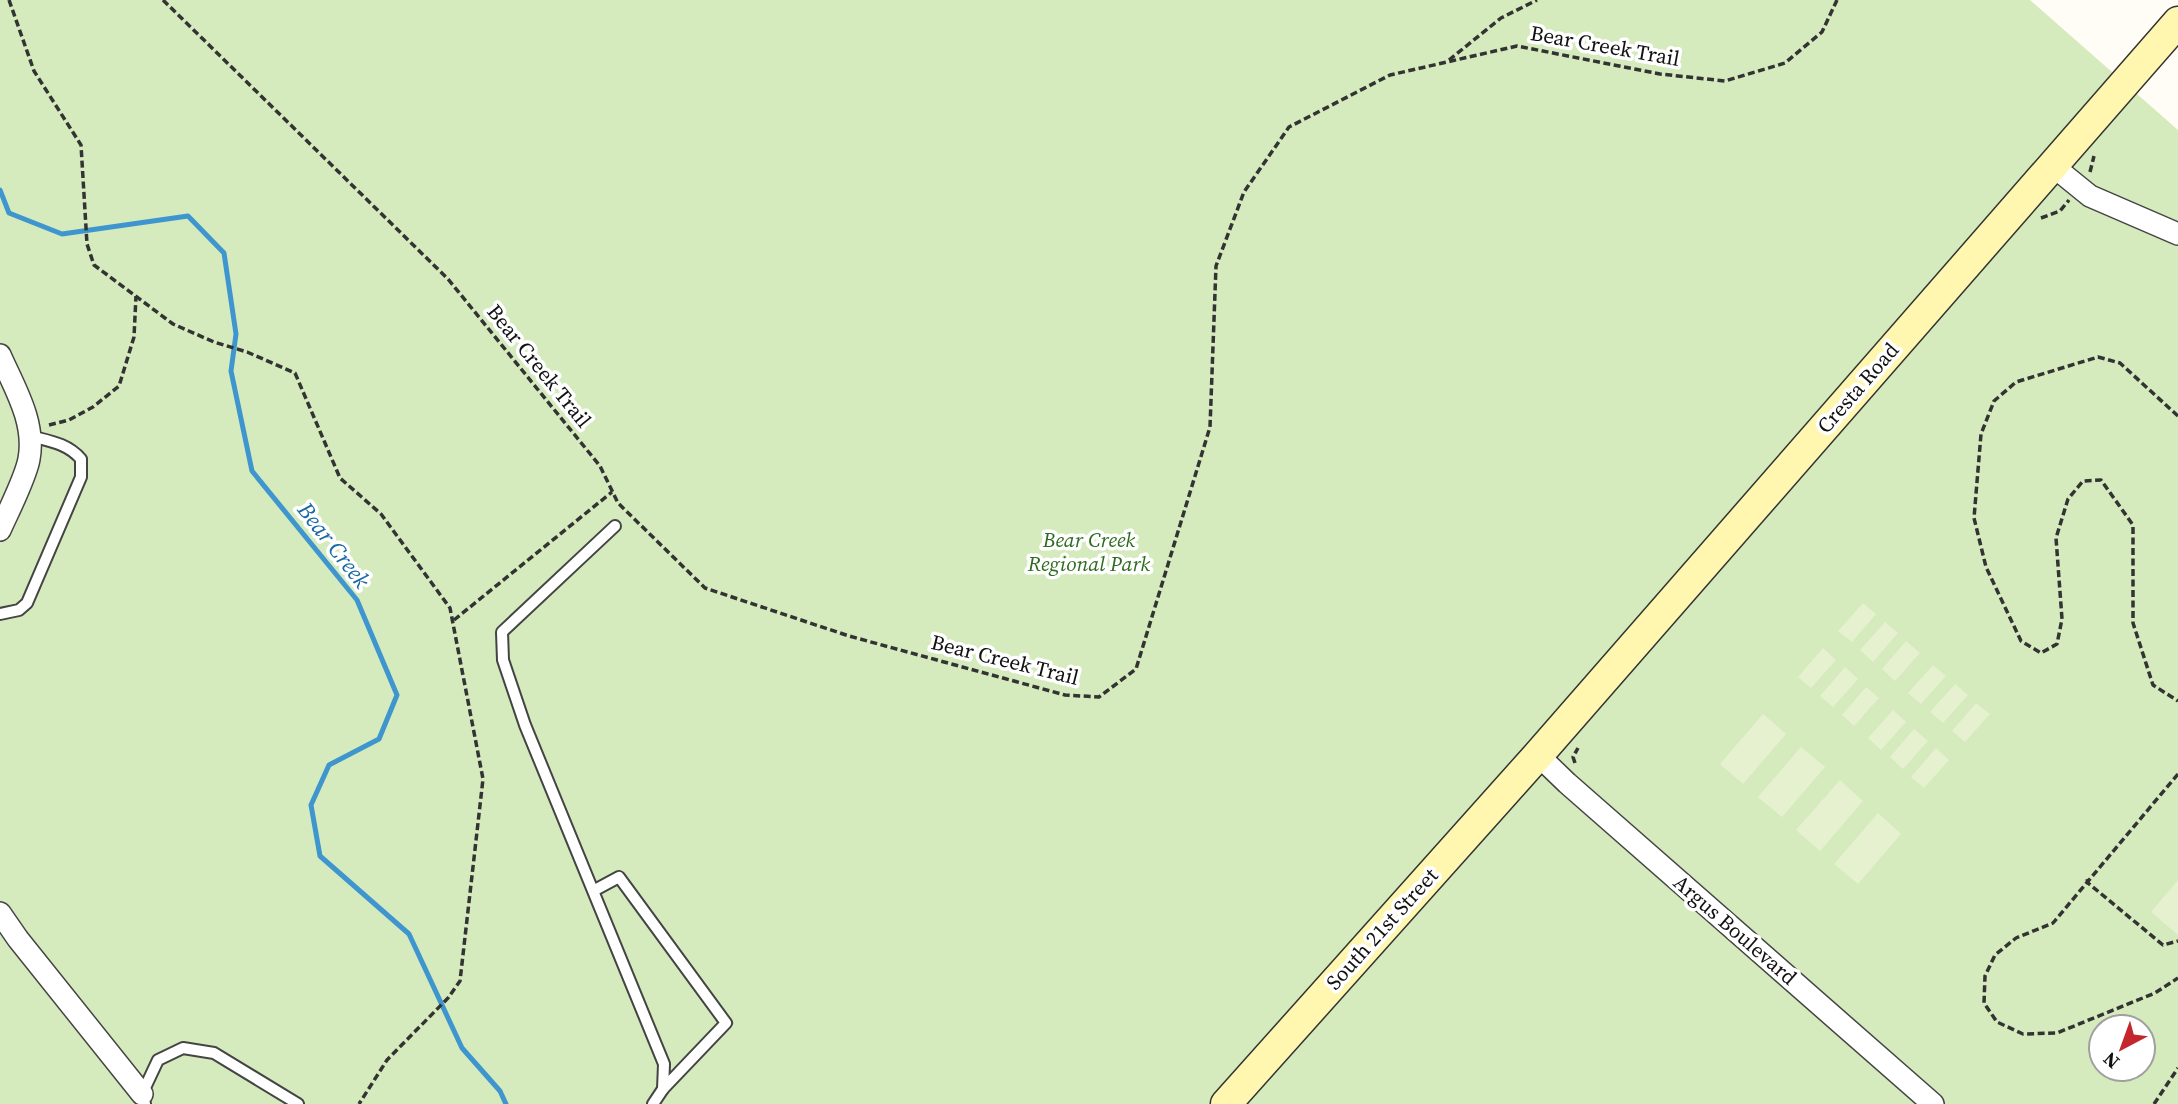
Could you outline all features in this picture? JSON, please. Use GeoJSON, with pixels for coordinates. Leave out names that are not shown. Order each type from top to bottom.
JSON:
{"type":"FeatureCollection","features":[{"type":"Feature","properties":{"kind":"main road","name":"Cresta Road"},"geometry":{"type":"LineString","coordinates":[[1538,755],[2178,22]]}},
{"type":"Feature","properties":{"kind":"main road","name":"South 21st Street"},"geometry":{"type":"LineString","coordinates":[[1226,1104],[1538,755]]}},
{"type":"Feature","properties":{"kind":"street"},"geometry":{"type":"LineString","coordinates":[[2053,166],[2090,197],[2178,234]]}},
{"type":"Feature","properties":{"kind":"street"},"geometry":{"type":"LineString","coordinates":[[0,355],[24,410],[30,433],[29,460],[0,530]]}},
{"type":"Feature","properties":{"kind":"street","name":"Argus Boulevard"},"geometry":{"type":"LineString","coordinates":[[1538,755],[1933,1104]]}},
{"type":"Feature","properties":{"kind":"street"},"geometry":{"type":"LineString","coordinates":[[0,913],[144,1099]]}},
{"type":"Feature","properties":{"kind":"lane"},"geometry":{"type":"LineString","coordinates":[[0,614],[19,610],[27,603],[81,477],[81,459],[74,451],[30,433]]}},
{"type":"Feature","properties":{"kind":"lane"},"geometry":{"type":"LineString","coordinates":[[615,526],[502,632],[503,660],[525,725],[664,1063],[663,1089]]}},
{"type":"Feature","properties":{"kind":"lane"},"geometry":{"type":"LineString","coordinates":[[593,891],[619,877],[726,1023],[663,1089],[653,1104]]}},
{"type":"Feature","properties":{"kind":"lane"},"geometry":{"type":"LineString","coordinates":[[144,1099],[158,1060],[183,1048],[214,1053],[298,1104]]}},
{"type":"Feature","properties":{"kind":"path"},"geometry":{"type":"LineString","coordinates":[[9,0],[34,71],[80,145],[87,244],[94,265],[173,324],[295,373],[340,478],[381,514],[450,608],[483,779],[460,981],[448,998],[387,1060],[359,1104]]}},
{"type":"Feature","properties":{"kind":"path","name":"Bear Creek Trail"},"geometry":{"type":"LineString","coordinates":[[163,0],[448,279],[600,466],[618,503],[705,587],[849,636],[1065,695],[1099,697],[1136,669],[1210,427],[1216,266],[1244,192],[1289,127],[1390,75],[1517,46],[1660,74],[1725,81],[1785,63],[1822,32],[1837,0]]}},
{"type":"Feature","properties":{"kind":"path"},"geometry":{"type":"LineString","coordinates":[[1448,61],[1501,18],[1537,0]]}},
{"type":"Feature","properties":{"kind":"path"},"geometry":{"type":"LineString","coordinates":[[2038,219],[2060,211],[2089,174],[2095,151]]}},
{"type":"Feature","properties":{"kind":"path"},"geometry":{"type":"LineString","coordinates":[[30,433],[69,420],[93,407],[120,386],[134,337],[136,296]]}},
{"type":"Feature","properties":{"kind":"path"},"geometry":{"type":"LineString","coordinates":[[2178,416],[2120,363],[2098,357],[2016,382],[1994,401],[1981,434],[1974,518],[1986,567],[2021,641],[2041,653],[2057,644],[2062,619],[2056,538],[2068,499],[2083,481],[2101,480],[2133,525],[2133,623],[2153,685],[2178,702]]}},
{"type":"Feature","properties":{"kind":"path"},"geometry":{"type":"LineString","coordinates":[[453,621],[612,492]]}},
{"type":"Feature","properties":{"kind":"path"},"geometry":{"type":"LineString","coordinates":[[1578,770],[1573,757],[1580,744]]}},
{"type":"Feature","properties":{"kind":"path"},"geometry":{"type":"LineString","coordinates":[[2178,774],[2053,923],[2016,938],[1995,955],[1985,976],[1984,1003],[1997,1023],[2023,1034],[2057,1033],[2155,993],[2178,978]]}},
{"type":"Feature","properties":{"kind":"path"},"geometry":{"type":"LineString","coordinates":[[2087,881],[2163,945],[2178,941]]}},
{"type":"Feature","properties":{"kind":"path"},"geometry":{"type":"LineString","coordinates":[[2064,911],[2065,903]]}},
{"type":"Feature","properties":{"kind":"path"},"geometry":{"type":"LineString","coordinates":[[2154,1104],[2178,1068]]}},
{"type":"Feature","properties":{"kind":"green space","name":"Bear Creek Regional Park"},"geometry":{"type":"Polygon","coordinates":[[[0,0],[2030,0],[2178,130],[2178,1104],[0,1104],[0,0]]]}},
{"type":"Feature","properties":{"kind":"green space"},"geometry":{"type":"Polygon","coordinates":[[[1863,603],[1876,614],[1852,642],[1838,631],[1863,603]]]}},
{"type":"Feature","properties":{"kind":"green space"},"geometry":{"type":"Polygon","coordinates":[[[1885,622],[1898,633],[1873,662],[1860,650],[1885,622]]]}},
{"type":"Feature","properties":{"kind":"green space"},"geometry":{"type":"Polygon","coordinates":[[[1906,641],[1920,653],[1895,681],[1882,669],[1906,641]]]}},
{"type":"Feature","properties":{"kind":"green space"},"geometry":{"type":"Polygon","coordinates":[[[1823,648],[1836,660],[1811,688],[1798,677],[1823,648]]]}},
{"type":"Feature","properties":{"kind":"green space"},"geometry":{"type":"Polygon","coordinates":[[[1933,665],[1946,676],[1921,704],[1908,693],[1933,665]]]}},
{"type":"Feature","properties":{"kind":"green space"},"geometry":{"type":"Polygon","coordinates":[[[1845,667],[1858,679],[1833,707],[1820,696],[1845,667]]]}},
{"type":"Feature","properties":{"kind":"green space"},"geometry":{"type":"Polygon","coordinates":[[[1955,684],[1968,695],[1943,723],[1930,712],[1955,684]]]}},
{"type":"Feature","properties":{"kind":"green space"},"geometry":{"type":"Polygon","coordinates":[[[1866,687],[1879,698],[1854,726],[1842,715],[1866,687]]]}},
{"type":"Feature","properties":{"kind":"green space"},"geometry":{"type":"Polygon","coordinates":[[[1976,703],[1990,714],[1965,742],[1952,731],[1976,703]]]}},
{"type":"Feature","properties":{"kind":"green space"},"geometry":{"type":"Polygon","coordinates":[[[1893,710],[1906,722],[1881,750],[1868,738],[1893,710]]]}},
{"type":"Feature","properties":{"kind":"green space"},"geometry":{"type":"Polygon","coordinates":[[[1763,714],[1786,734],[1743,784],[1720,764],[1763,714]]]}},
{"type":"Feature","properties":{"kind":"green space"},"geometry":{"type":"Polygon","coordinates":[[[1914,729],[1928,741],[1903,769],[1890,757],[1914,729]]]}},
{"type":"Feature","properties":{"kind":"green space"},"geometry":{"type":"Polygon","coordinates":[[[1801,747],[1825,767],[1782,817],[1758,797],[1801,747]]]}},
{"type":"Feature","properties":{"kind":"green space"},"geometry":{"type":"Polygon","coordinates":[[[1936,748],[1949,760],[1924,788],[1911,777],[1936,748]]]}},
{"type":"Feature","properties":{"kind":"green space"},"geometry":{"type":"Polygon","coordinates":[[[1840,780],[1863,801],[1820,851],[1796,830],[1840,780]]]}},
{"type":"Feature","properties":{"kind":"green space"},"geometry":{"type":"Polygon","coordinates":[[[1878,813],[1901,834],[1858,884],[1834,864],[1878,813]]]}},
{"type":"Feature","properties":{"kind":"green space"},"geometry":{"type":"Polygon","coordinates":[[[2178,880],[2178,935],[2151,912],[2178,880]]]}},
{"type":"Feature","properties":{"kind":"waterway","name":"Bear Creek"},"geometry":{"type":"LineString","coordinates":[[0,190],[9,213],[62,234],[188,216],[224,253],[236,334],[231,371],[252,471],[357,600],[397,695],[379,739],[329,765],[311,805],[320,856],[409,934],[462,1048],[500,1091],[506,1104]]}}]}
